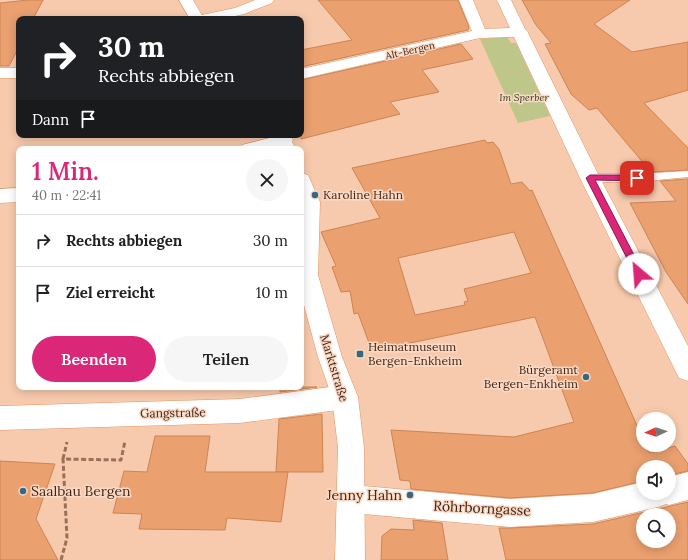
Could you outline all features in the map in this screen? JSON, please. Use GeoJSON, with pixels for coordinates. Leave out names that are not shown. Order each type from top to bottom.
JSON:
{"type":"FeatureCollection","features":[{"type":"Feature","properties":{"kind":"street"},"geometry":{"type":"LineString","coordinates":[[186,0],[195,16]]}},
{"type":"Feature","properties":{"kind":"street"},"geometry":{"type":"LineString","coordinates":[[216,16],[240,11],[267,0]]}},
{"type":"Feature","properties":{"kind":"street"},"geometry":{"type":"LineString","coordinates":[[466,0],[480,34]]}},
{"type":"Feature","properties":{"kind":"street"},"geometry":{"type":"LineString","coordinates":[[504,0],[521,32],[590,178],[688,370]]}},
{"type":"Feature","properties":{"kind":"street","name":"Alt-Bergen"},"geometry":{"type":"LineString","coordinates":[[304,73],[480,34],[521,32]]}},
{"type":"Feature","properties":{"kind":"street"},"geometry":{"type":"LineString","coordinates":[[0,73],[16,73]]}},
{"type":"Feature","properties":{"kind":"street"},"geometry":{"type":"LineString","coordinates":[[263,146],[283,142]]}},
{"type":"Feature","properties":{"kind":"street","name":"Marktstraße"},"geometry":{"type":"LineString","coordinates":[[304,187],[310,202],[307,275],[330,357],[345,397],[351,448],[352,499],[350,560]]}},
{"type":"Feature","properties":{"kind":"street"},"geometry":{"type":"LineString","coordinates":[[0,196],[16,195]]}},
{"type":"Feature","properties":{"kind":"street","name":"Gangstraße"},"geometry":{"type":"LineString","coordinates":[[0,418],[240,411],[345,397]]}},
{"type":"Feature","properties":{"kind":"street"},"geometry":{"type":"LineString","coordinates":[[676,489],[688,486]]}},
{"type":"Feature","properties":{"kind":"street","name":"Röhrborngasse"},"geometry":{"type":"LineString","coordinates":[[352,499],[510,513],[593,508],[636,498]]}},
{"type":"Feature","properties":{"kind":"lane"},"geometry":{"type":"LineString","coordinates":[[590,178],[652,178],[688,174]]}},
{"type":"Feature","properties":{"kind":"path"},"geometry":{"type":"LineString","coordinates":[[61,560],[67,538],[63,459],[121,460],[132,414]]}},
{"type":"Feature","properties":{"kind":"green space","name":"Im Sperber"},"geometry":{"type":"Polygon","coordinates":[[[507,37],[511,43],[516,43],[550,116],[518,123],[480,39],[507,37]]]}},
{"type":"Feature","properties":{"kind":"building"},"geometry":{"type":"Polygon","coordinates":[[[43,0],[35,16],[16,16],[16,53],[9,66],[0,66],[0,3],[43,0]]]}},
{"type":"Feature","properties":{"kind":"building"},"geometry":{"type":"Polygon","coordinates":[[[318,0],[458,0],[469,27],[468,30],[304,66],[304,49],[352,40],[318,0]]]}},
{"type":"Feature","properties":{"kind":"building"},"geometry":{"type":"Polygon","coordinates":[[[522,0],[630,0],[594,24],[632,52],[688,42],[688,90],[644,103],[688,148],[688,170],[651,172],[597,108],[589,110],[571,94],[545,44],[551,43],[536,25],[522,0]]]}},
{"type":"Feature","properties":{"kind":"building"},"geometry":{"type":"Polygon","coordinates":[[[461,44],[473,59],[422,70],[439,92],[390,102],[400,114],[301,139],[304,138],[304,79],[461,44]]]}},
{"type":"Feature","properties":{"kind":"building"},"geometry":{"type":"Polygon","coordinates":[[[485,140],[487,143],[493,142],[499,149],[511,184],[522,182],[530,191],[532,190],[636,423],[636,452],[676,452],[676,447],[688,464],[688,471],[676,474],[676,460],[636,460],[636,483],[593,493],[510,498],[411,489],[410,481],[400,480],[391,430],[514,437],[574,422],[535,317],[372,351],[358,313],[354,314],[350,291],[341,292],[332,267],[336,266],[321,232],[380,218],[352,168],[485,140]],[[514,232],[398,258],[415,315],[465,305],[464,302],[468,301],[464,289],[531,273],[514,232]]]}},
{"type":"Feature","properties":{"kind":"building"},"geometry":{"type":"Polygon","coordinates":[[[688,179],[688,304],[666,272],[630,203],[676,201],[660,181],[688,179]]]}},
{"type":"Feature","properties":{"kind":"building"},"geometry":{"type":"Polygon","coordinates":[[[304,387],[317,387],[304,389],[304,387]]]}},
{"type":"Feature","properties":{"kind":"building"},"geometry":{"type":"Polygon","coordinates":[[[280,390],[295,390],[280,392],[280,390]]]}},
{"type":"Feature","properties":{"kind":"building"},"geometry":{"type":"Polygon","coordinates":[[[322,414],[323,472],[276,472],[279,419],[322,414]]]}},
{"type":"Feature","properties":{"kind":"building"},"geometry":{"type":"Polygon","coordinates":[[[155,436],[210,436],[205,472],[288,472],[281,522],[227,518],[225,530],[139,529],[142,514],[113,513],[124,471],[147,472],[155,436]]]}},
{"type":"Feature","properties":{"kind":"building","name":"Saalbau Bergen"},"geometry":{"type":"Polygon","coordinates":[[[0,461],[55,464],[36,519],[58,560],[0,560],[0,461]]]}},
{"type":"Feature","properties":{"kind":"building"},"geometry":{"type":"Polygon","coordinates":[[[688,502],[688,560],[506,560],[499,528],[593,524],[636,514],[636,548],[676,548],[676,508],[662,508],[688,502]]]}},
{"type":"Feature","properties":{"kind":"building"},"geometry":{"type":"Polygon","coordinates":[[[413,520],[442,523],[448,560],[381,560],[382,536],[391,529],[414,530],[413,520]]]}},
{"type":"Feature","properties":{"kind":"place","name":"Karoline Hahn"},"geometry":{"type":"Point","coordinates":[315,195]}},
{"type":"Feature","properties":{"kind":"place","name":"Heimatmuseum Bergen-Enkheim"},"geometry":{"type":"Point","coordinates":[360,354]}},
{"type":"Feature","properties":{"kind":"place","name":"Bürgeramt Bergen-Enkheim"},"geometry":{"type":"Point","coordinates":[586,377]}},
{"type":"Feature","properties":{"kind":"place","name":"Saalbau Bergen"},"geometry":{"type":"Point","coordinates":[23,491]}},
{"type":"Feature","properties":{"kind":"place","name":"Jenny Hahn"},"geometry":{"type":"Point","coordinates":[410,495]}},
{"type":"Feature","properties":{"kind":"route"},"geometry":{"type":"LineString","coordinates":[[637,178],[590,178],[639,274]]}}]}
